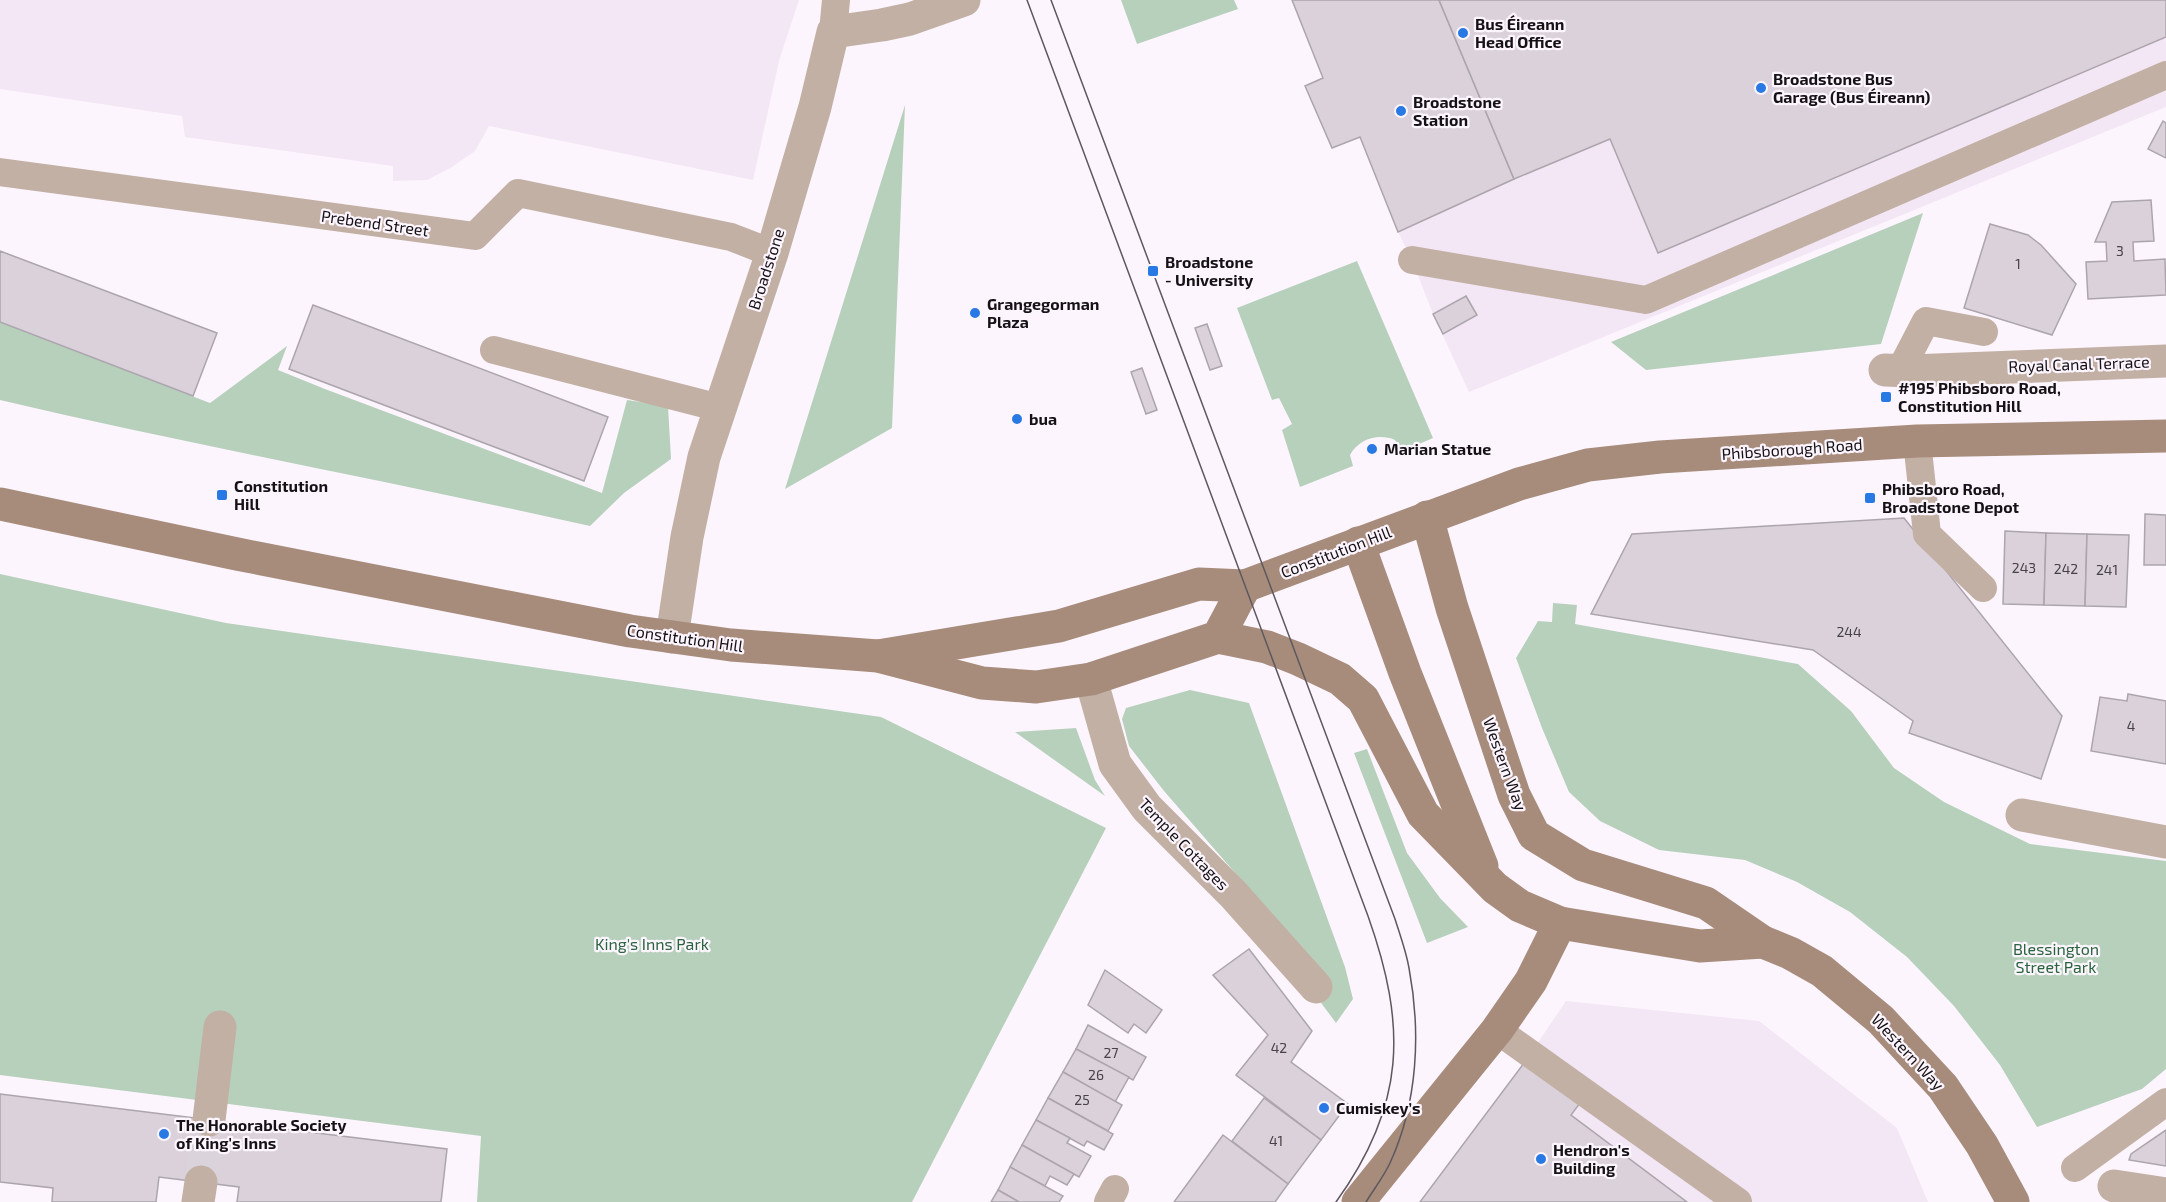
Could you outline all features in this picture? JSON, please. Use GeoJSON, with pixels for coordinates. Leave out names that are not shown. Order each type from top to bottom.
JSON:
{"type":"FeatureCollection","features":[{"type":"Feature","properties":{"kind":"main road","name":"Phibsborough Road"},"geometry":{"type":"LineString","coordinates":[[1427,517],[1519,484],[1588,465],[1660,457],[1917,441],[2166,436]]}},
{"type":"Feature","properties":{"kind":"main road","name":"Constitution Hill"},"geometry":{"type":"LineString","coordinates":[[0,504],[292,565],[630,631],[731,645],[878,656],[982,683],[1036,687],[1091,679],[1218,637]]}},
{"type":"Feature","properties":{"kind":"main road","name":"Constitution Hill"},"geometry":{"type":"LineString","coordinates":[[878,656],[1059,626],[1199,584],[1245,586],[1427,517]]}},
{"type":"Feature","properties":{"kind":"main road","name":"Western Way"},"geometry":{"type":"LineString","coordinates":[[1427,517],[1452,608],[1514,795],[1534,836],[1583,865],[1622,879],[1706,903],[1763,942],[1790,953],[1822,971],[1881,1020],[1942,1087],[1982,1145],[2013,1202]]}},
{"type":"Feature","properties":{"kind":"main road","name":"Western Way"},"geometry":{"type":"LineString","coordinates":[[1358,543],[1405,673],[1487,880]]}},
{"type":"Feature","properties":{"kind":"main road"},"geometry":{"type":"LineString","coordinates":[[1218,637],[1245,586]]}},
{"type":"Feature","properties":{"kind":"main road","name":"Western Way"},"geometry":{"type":"LineString","coordinates":[[1218,637],[1267,647],[1298,659],[1340,679],[1363,699],[1423,814],[1495,888],[1520,906],[1560,923],[1700,946],[1763,942]]}},
{"type":"Feature","properties":{"kind":"main road"},"geometry":{"type":"LineString","coordinates":[[1358,1202],[1497,1030],[1531,981],[1560,923]]}},
{"type":"Feature","properties":{"kind":"street"},"geometry":{"type":"LineString","coordinates":[[833,32],[897,21],[964,0]]}},
{"type":"Feature","properties":{"kind":"street","name":"Broadstone"},"geometry":{"type":"LineString","coordinates":[[672,637],[687,537],[704,457],[772,253],[815,107],[833,32]]}},
{"type":"Feature","properties":{"kind":"street","name":"Royal Canal Terrace"},"geometry":{"type":"LineString","coordinates":[[1893,371],[2166,361]]}},
{"type":"Feature","properties":{"kind":"street","name":"Temple Cottages"},"geometry":{"type":"LineString","coordinates":[[1091,679],[1115,764],[1148,808],[1233,894],[1316,987]]}},
{"type":"Feature","properties":{"kind":"street"},"geometry":{"type":"LineString","coordinates":[[2022,815],[2166,842]]}},
{"type":"Feature","properties":{"kind":"street"},"geometry":{"type":"LineString","coordinates":[[208,1120],[220,1027]]}},
{"type":"Feature","properties":{"kind":"street"},"geometry":{"type":"LineString","coordinates":[[2114,1186],[2166,1194]]}},
{"type":"Feature","properties":{"kind":"lane"},"geometry":{"type":"LineString","coordinates":[[833,32],[836,0]]}},
{"type":"Feature","properties":{"kind":"lane"},"geometry":{"type":"LineString","coordinates":[[1412,260],[1646,300],[2166,75]]}},
{"type":"Feature","properties":{"kind":"lane","name":"Prebend Street"},"geometry":{"type":"LineString","coordinates":[[0,172],[475,236],[518,193],[731,237],[772,253]]}},
{"type":"Feature","properties":{"kind":"lane"},"geometry":{"type":"LineString","coordinates":[[1893,371],[1926,321],[1984,332]]}},
{"type":"Feature","properties":{"kind":"lane"},"geometry":{"type":"LineString","coordinates":[[494,350],[720,408]]}},
{"type":"Feature","properties":{"kind":"lane"},"geometry":{"type":"LineString","coordinates":[[1917,441],[1927,534],[1983,588]]}},
{"type":"Feature","properties":{"kind":"lane"},"geometry":{"type":"LineString","coordinates":[[1497,1030],[1738,1202]]}},
{"type":"Feature","properties":{"kind":"lane"},"geometry":{"type":"LineString","coordinates":[[2075,1168],[2166,1102]]}},
{"type":"Feature","properties":{"kind":"shaded area"},"geometry":{"type":"Polygon","coordinates":[[[0,0],[799,0],[779,61],[753,180],[489,126],[475,151],[452,167],[427,180],[393,181],[393,166],[185,137],[182,116],[0,89],[0,0]]]}},
{"type":"Feature","properties":{"kind":"shaded area"},"geometry":{"type":"Polygon","coordinates":[[[1292,0],[2166,0],[2166,107],[1469,392],[1433,314],[1360,137],[1332,148],[1305,86],[1323,77],[1292,0]]]}},
{"type":"Feature","properties":{"kind":"shaded area"},"geometry":{"type":"Polygon","coordinates":[[[1566,1001],[1759,1021],[1897,1128],[1928,1202],[1420,1202],[1524,1063],[1566,1001]]]}},
{"type":"Feature","properties":{"kind":"green space"},"geometry":{"type":"Polygon","coordinates":[[[1121,0],[1234,0],[1238,9],[1137,44],[1121,0]]]}},
{"type":"Feature","properties":{"kind":"green space"},"geometry":{"type":"Polygon","coordinates":[[[905,105],[892,428],[785,489],[905,105]]]}},
{"type":"Feature","properties":{"kind":"green space"},"geometry":{"type":"Polygon","coordinates":[[[1923,213],[1881,344],[1646,370],[1611,342],[1923,213]]]}},
{"type":"Feature","properties":{"kind":"green space"},"geometry":{"type":"Polygon","coordinates":[[[1357,261],[1433,438],[1401,452],[1395,440],[1389,438],[1376,437],[1364,441],[1350,455],[1353,466],[1300,487],[1282,430],[1292,424],[1279,398],[1272,400],[1237,308],[1357,261]]]}},
{"type":"Feature","properties":{"kind":"green space"},"geometry":{"type":"Polygon","coordinates":[[[0,322],[210,403],[287,346],[278,370],[602,493],[627,400],[668,406],[671,459],[624,493],[590,526],[0,400],[0,322]]]}},
{"type":"Feature","properties":{"kind":"green space","name":"King's Inns Park"},"geometry":{"type":"Polygon","coordinates":[[[0,574],[226,623],[881,717],[1106,828],[912,1202],[477,1202],[481,1136],[0,1075],[0,574]]]}},
{"type":"Feature","properties":{"kind":"green space","name":"Blessington Street Park"},"geometry":{"type":"Polygon","coordinates":[[[1553,603],[1577,605],[1575,624],[1798,664],[1851,711],[1894,768],[1944,802],[2030,844],[2166,861],[2166,1069],[2142,1089],[2037,1127],[2000,1065],[1954,1006],[1907,957],[1850,912],[1797,882],[1745,860],[1659,850],[1600,821],[1569,792],[1516,658],[1538,621],[1552,622],[1553,603]]]}},
{"type":"Feature","properties":{"kind":"green space"},"geometry":{"type":"Polygon","coordinates":[[[1190,690],[1249,703],[1345,967],[1353,999],[1336,1023],[1316,996],[1243,882],[1164,791],[1129,746],[1122,719],[1126,708],[1190,690]]]}},
{"type":"Feature","properties":{"kind":"green space"},"geometry":{"type":"Polygon","coordinates":[[[1076,728],[1095,780],[1105,796],[1015,732],[1076,728]]]}},
{"type":"Feature","properties":{"kind":"green space"},"geometry":{"type":"Polygon","coordinates":[[[1367,749],[1407,853],[1440,898],[1468,927],[1427,943],[1354,753],[1367,749]]]}},
{"type":"Feature","properties":{"kind":"building","name":"Broadstone Station"},"geometry":{"type":"Polygon","coordinates":[[[1292,0],[1439,0],[1514,179],[1398,232],[1360,137],[1332,148],[1305,86],[1323,78],[1292,0]]]}},
{"type":"Feature","properties":{"kind":"building","name":"Broadstone Bus Garage (Bus Éireann)"},"geometry":{"type":"Polygon","coordinates":[[[1439,0],[2166,0],[2166,37],[1658,253],[1610,139],[1514,179],[1439,0]]]}},
{"type":"Feature","properties":{"kind":"building"},"geometry":{"type":"Polygon","coordinates":[[[2163,121],[2166,123],[2166,158],[2148,149],[2163,121]]]}},
{"type":"Feature","properties":{"kind":"building"},"geometry":{"type":"Polygon","coordinates":[[[2151,200],[2154,241],[2133,242],[2134,261],[2165,259],[2166,295],[2088,299],[2086,262],[2107,261],[2106,242],[2095,242],[2112,202],[2151,200]]]}},
{"type":"Feature","properties":{"kind":"building"},"geometry":{"type":"Polygon","coordinates":[[[1990,224],[2028,235],[2041,245],[2076,284],[2052,335],[1964,308],[1990,224]]]}},
{"type":"Feature","properties":{"kind":"building"},"geometry":{"type":"Polygon","coordinates":[[[0,251],[217,333],[193,396],[0,322],[0,251]]]}},
{"type":"Feature","properties":{"kind":"building"},"geometry":{"type":"Polygon","coordinates":[[[1466,296],[1477,315],[1443,334],[1433,314],[1466,296]]]}},
{"type":"Feature","properties":{"kind":"building"},"geometry":{"type":"Polygon","coordinates":[[[313,305],[608,417],[584,481],[289,369],[313,305]]]}},
{"type":"Feature","properties":{"kind":"building"},"geometry":{"type":"Polygon","coordinates":[[[1207,324],[1222,366],[1210,370],[1195,328],[1207,324]]]}},
{"type":"Feature","properties":{"kind":"building"},"geometry":{"type":"Polygon","coordinates":[[[1142,368],[1157,410],[1146,414],[1131,372],[1142,368]]]}},
{"type":"Feature","properties":{"kind":"building"},"geometry":{"type":"Polygon","coordinates":[[[2145,514],[2166,515],[2166,565],[2144,565],[2145,514]]]}},
{"type":"Feature","properties":{"kind":"building"},"geometry":{"type":"Polygon","coordinates":[[[1904,518],[2062,716],[2041,779],[1909,733],[1913,721],[1813,650],[1591,614],[1632,534],[1904,518]]]}},
{"type":"Feature","properties":{"kind":"building"},"geometry":{"type":"Polygon","coordinates":[[[2005,531],[2046,533],[2044,605],[2003,604],[2005,531]]]}},
{"type":"Feature","properties":{"kind":"building"},"geometry":{"type":"Polygon","coordinates":[[[2046,533],[2087,534],[2085,606],[2044,605],[2046,533]]]}},
{"type":"Feature","properties":{"kind":"building"},"geometry":{"type":"Polygon","coordinates":[[[2087,534],[2129,535],[2126,607],[2085,606],[2087,534]]]}},
{"type":"Feature","properties":{"kind":"building"},"geometry":{"type":"Polygon","coordinates":[[[2128,694],[2166,701],[2166,764],[2091,751],[2100,697],[2127,701],[2128,694]]]}},
{"type":"Feature","properties":{"kind":"building"},"geometry":{"type":"Polygon","coordinates":[[[1249,949],[1312,1031],[1291,1062],[1348,1104],[1321,1140],[1236,1075],[1268,1035],[1213,975],[1249,949]]]}},
{"type":"Feature","properties":{"kind":"building"},"geometry":{"type":"Polygon","coordinates":[[[1105,970],[1162,1010],[1146,1033],[1134,1024],[1128,1033],[1088,1005],[1105,970]]]}},
{"type":"Feature","properties":{"kind":"building"},"geometry":{"type":"Polygon","coordinates":[[[1088,1025],[1146,1057],[1133,1080],[1076,1049],[1088,1025]]]}},
{"type":"Feature","properties":{"kind":"building"},"geometry":{"type":"Polygon","coordinates":[[[1076,1049],[1129,1077],[1115,1102],[1063,1072],[1076,1049]]]}},
{"type":"Feature","properties":{"kind":"building","name":"Hendron's Building"},"geometry":{"type":"Polygon","coordinates":[[[1524,1063],[1580,1103],[1571,1115],[1687,1202],[1420,1202],[1524,1063]]]}},
{"type":"Feature","properties":{"kind":"building"},"geometry":{"type":"Polygon","coordinates":[[[1063,1072],[1122,1105],[1108,1131],[1048,1098],[1063,1072]]]}},
{"type":"Feature","properties":{"kind":"building","name":"The Honorable Society of King's Inns"},"geometry":{"type":"Polygon","coordinates":[[[0,1094],[447,1149],[441,1202],[237,1202],[239,1187],[159,1177],[156,1202],[52,1202],[53,1188],[0,1182],[0,1094]]]}},
{"type":"Feature","properties":{"kind":"building"},"geometry":{"type":"Polygon","coordinates":[[[1048,1098],[1113,1134],[1104,1150],[1087,1141],[1084,1146],[1036,1120],[1048,1098]]]}},
{"type":"Feature","properties":{"kind":"building"},"geometry":{"type":"Polygon","coordinates":[[[1264,1098],[1321,1140],[1288,1184],[1232,1141],[1264,1098]]]}},
{"type":"Feature","properties":{"kind":"building"},"geometry":{"type":"Polygon","coordinates":[[[1036,1120],[1070,1138],[1067,1143],[1091,1156],[1079,1177],[1022,1145],[1036,1120]]]}},
{"type":"Feature","properties":{"kind":"building"},"geometry":{"type":"Polygon","coordinates":[[[2166,1130],[2166,1166],[2129,1160],[2131,1154],[2166,1130]]]}},
{"type":"Feature","properties":{"kind":"building"},"geometry":{"type":"Polygon","coordinates":[[[1223,1135],[1288,1184],[1275,1202],[1174,1202],[1223,1135]]]}},
{"type":"Feature","properties":{"kind":"building"},"geometry":{"type":"Polygon","coordinates":[[[1022,1145],[1074,1174],[1067,1185],[1050,1176],[1045,1186],[1010,1167],[1022,1145]]]}},
{"type":"Feature","properties":{"kind":"building"},"geometry":{"type":"Polygon","coordinates":[[[1010,1167],[1063,1196],[1059,1202],[1019,1202],[998,1190],[1010,1167]]]}},
{"type":"Feature","properties":{"kind":"building"},"geometry":{"type":"Polygon","coordinates":[[[998,1190],[1019,1202],[991,1202],[998,1190]]]}},
{"type":"Feature","properties":{"kind":"tunnel"},"geometry":{"type":"LineString","coordinates":[[201,1182],[209,1120]]}},
{"type":"Feature","properties":{"kind":"tram line"},"geometry":{"type":"LineString","coordinates":[[1027,0],[1381,956],[1389,993],[1393,1029],[1393,1064],[1387,1098],[1376,1132],[1359,1166],[1336,1202]]}},
{"type":"Feature","properties":{"kind":"tram line"},"geometry":{"type":"LineString","coordinates":[[1051,0],[1395,919],[1406,955],[1413,992],[1415,1067],[1399,1140],[1390,1163],[1366,1202]]}},
{"type":"Feature","properties":{"kind":"place","name":"Bus Éireann Head Office"},"geometry":{"type":"Point","coordinates":[1463,33]}},
{"type":"Feature","properties":{"kind":"place","name":"Broadstone Bus Garage (Bus Éireann)"},"geometry":{"type":"Point","coordinates":[1761,88]}},
{"type":"Feature","properties":{"kind":"place","name":"Broadstone Station"},"geometry":{"type":"Point","coordinates":[1401,111]}},
{"type":"Feature","properties":{"kind":"place","name":"Broadstone - University"},"geometry":{"type":"Point","coordinates":[1153,271]}},
{"type":"Feature","properties":{"kind":"place","name":"Grangegorman Plaza"},"geometry":{"type":"Point","coordinates":[975,313]}},
{"type":"Feature","properties":{"kind":"place","name":"#195 Phibsboro Road, Constitution Hill"},"geometry":{"type":"Point","coordinates":[1886,397]}},
{"type":"Feature","properties":{"kind":"place","name":"bua"},"geometry":{"type":"Point","coordinates":[1017,419]}},
{"type":"Feature","properties":{"kind":"place","name":"Marian Statue"},"geometry":{"type":"Point","coordinates":[1372,449]}},
{"type":"Feature","properties":{"kind":"place","name":"Constitution Hill"},"geometry":{"type":"Point","coordinates":[222,495]}},
{"type":"Feature","properties":{"kind":"place","name":"Phibsboro Road, Broadstone Depot"},"geometry":{"type":"Point","coordinates":[1870,498]}},
{"type":"Feature","properties":{"kind":"place","name":"Cumiskey’s"},"geometry":{"type":"Point","coordinates":[1324,1108]}},
{"type":"Feature","properties":{"kind":"place","name":"The Honorable Society of King's Inns"},"geometry":{"type":"Point","coordinates":[164,1134]}},
{"type":"Feature","properties":{"kind":"place","name":"Hendron's Building"},"geometry":{"type":"Point","coordinates":[1541,1159]}}]}
